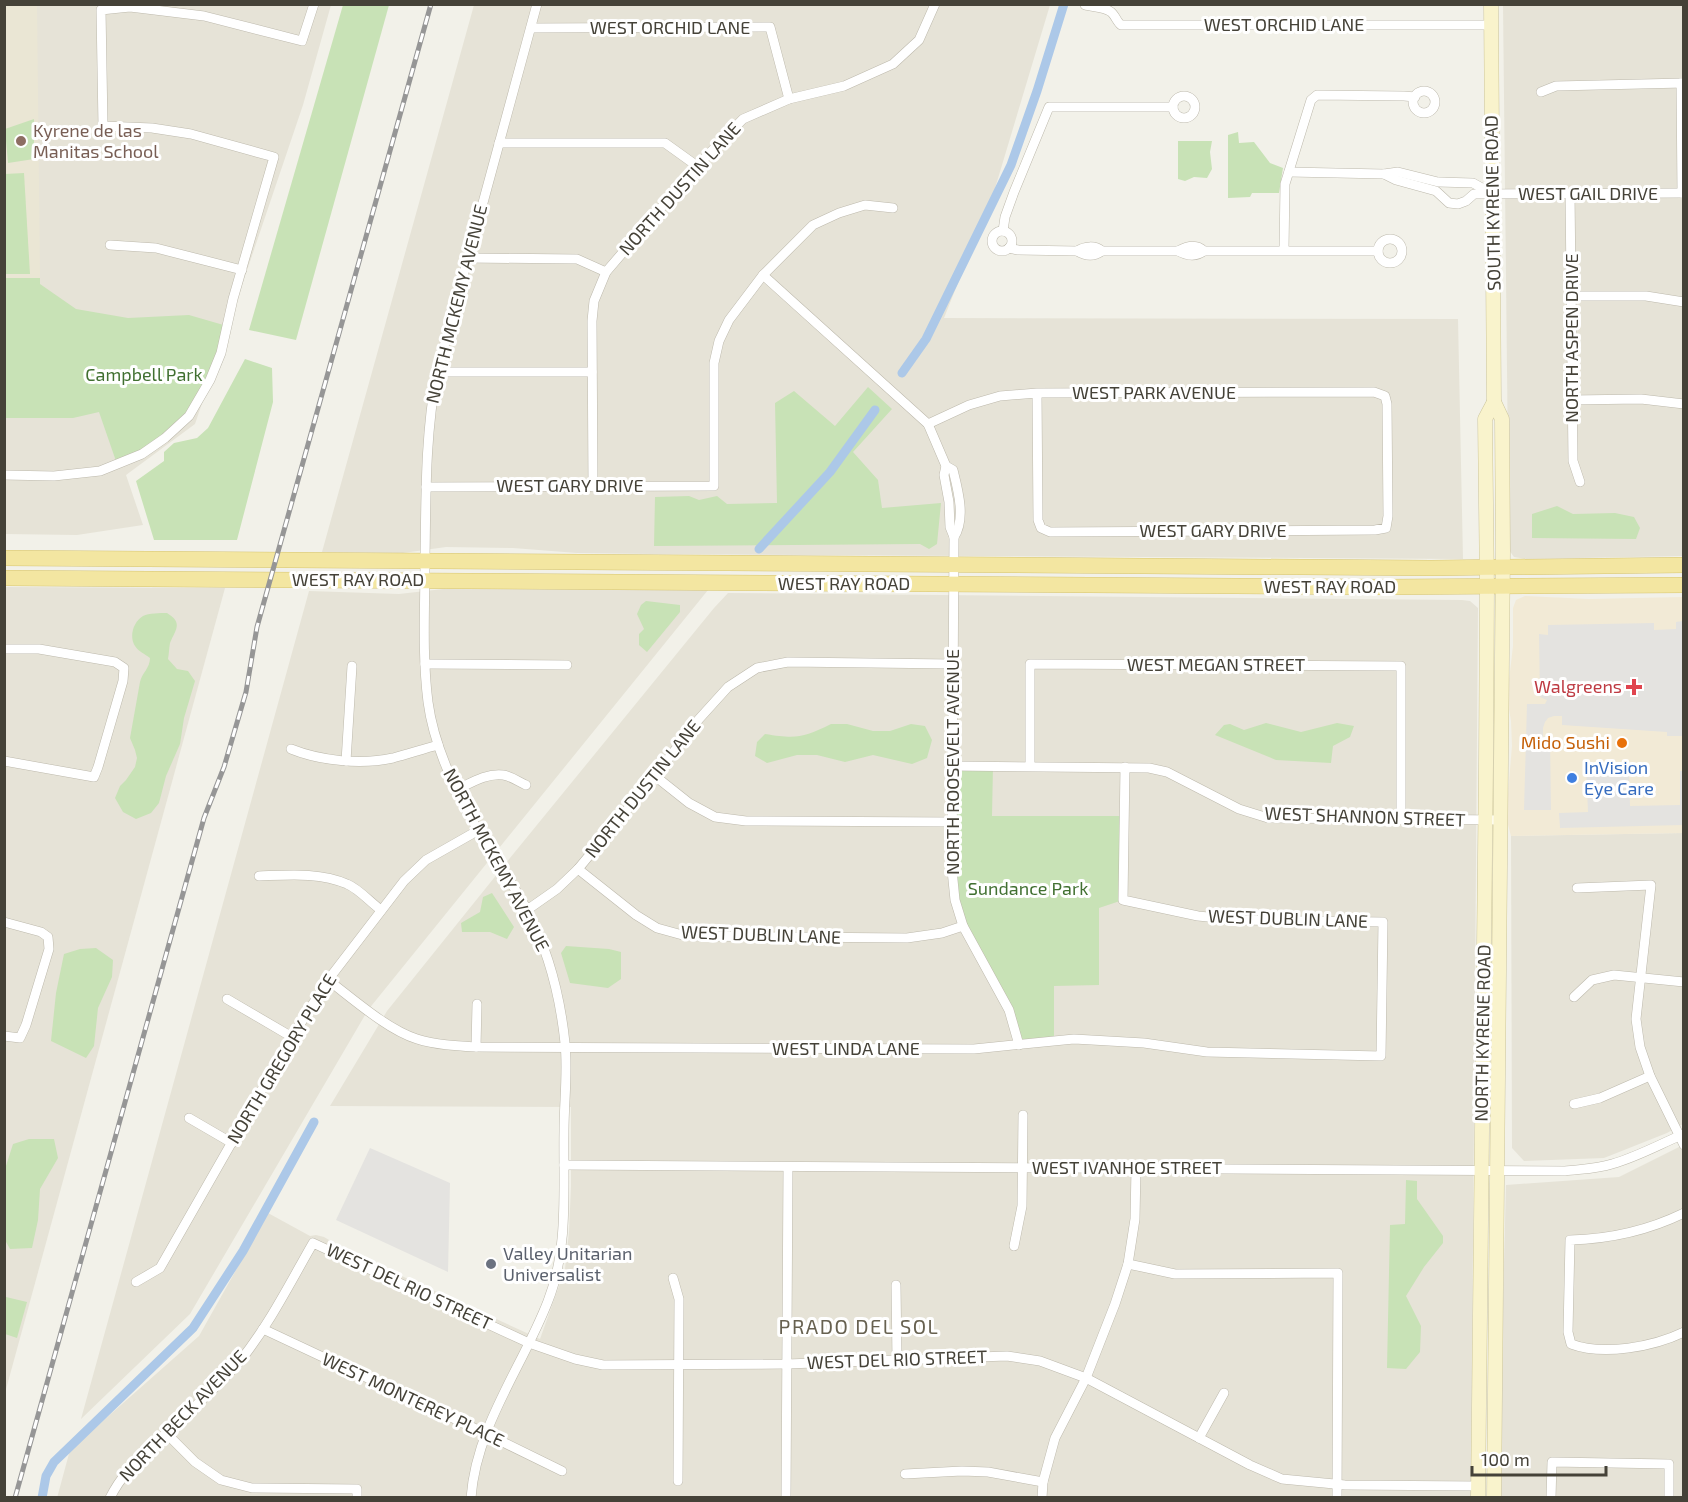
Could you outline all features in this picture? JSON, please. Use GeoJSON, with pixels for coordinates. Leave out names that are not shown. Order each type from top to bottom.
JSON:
{"type":"FeatureCollection","features":[{"type":"Feature","properties":{"kind":"main road","name":"SOUTH KYRENE ROAD"},"geometry":{"type":"LineString","coordinates":[[1491,4],[1494,402],[1502,419],[1503,587]]}},
{"type":"Feature","properties":{"kind":"main road","name":"SOUTH KYRENE ROAD"},"geometry":{"type":"LineString","coordinates":[[1487,568],[1485,419],[1494,402]]}},
{"type":"Feature","properties":{"kind":"main road","name":"WEST RAY ROAD"},"geometry":{"type":"LineString","coordinates":[[4,558],[1487,568],[1683,565]]}},
{"type":"Feature","properties":{"kind":"main road","name":"NORTH KYRENE ROAD"},"geometry":{"type":"LineString","coordinates":[[1478,1492],[1487,568]]}},
{"type":"Feature","properties":{"kind":"main road","name":"WEST RAY ROAD"},"geometry":{"type":"LineString","coordinates":[[4,578],[1487,588],[1683,585]]}},
{"type":"Feature","properties":{"kind":"main road","name":"NORTH KYRENE ROAD"},"geometry":{"type":"LineString","coordinates":[[1494,1497],[1503,587]]}},
{"type":"Feature","properties":{"kind":"street"},"geometry":{"type":"LineString","coordinates":[[4,475],[54,476],[100,471],[142,454],[165,438],[189,416],[210,380],[221,353],[274,157],[191,134],[152,128],[104,126],[101,10],[130,8],[204,16],[302,41],[314,4]]}},
{"type":"Feature","properties":{"kind":"street","name":"NORTH MCKEMY AVENUE"},"geometry":{"type":"LineString","coordinates":[[471,1497],[472,1482],[486,1434],[549,1299],[559,1257],[564,1218],[565,1047],[559,998],[553,972],[527,910],[477,831],[456,790],[438,745],[429,705],[425,664],[428,432],[437,372],[537,4]]}},
{"type":"Feature","properties":{"kind":"street","name":"NORTH DUSTIN LANE"},"geometry":{"type":"LineString","coordinates":[[593,487],[592,321],[594,301],[606,272],[697,166],[743,119],[789,99],[844,86],[893,64],[919,40],[935,4]]}},
{"type":"Feature","properties":{"kind":"street","name":"WEST ORCHID LANE"},"geometry":{"type":"LineString","coordinates":[[1085,5],[1108,10],[1113,13],[1118,24],[1121,25],[1491,25]]}},
{"type":"Feature","properties":{"kind":"street","name":"WEST ORCHID LANE"},"geometry":{"type":"LineString","coordinates":[[531,28],[770,27],[789,99]]}},
{"type":"Feature","properties":{"kind":"street"},"geometry":{"type":"LineString","coordinates":[[1541,92],[1556,86],[1682,83],[1683,193]]}},
{"type":"Feature","properties":{"kind":"street"},"geometry":{"type":"LineString","coordinates":[[1284,250],[1285,184],[1311,100],[1317,95],[1415,97]]}},
{"type":"Feature","properties":{"kind":"street"},"geometry":{"type":"LineString","coordinates":[[1002,231],[1014,192],[1049,107],[1173,107]]}},
{"type":"Feature","properties":{"kind":"street"},"geometry":{"type":"LineString","coordinates":[[499,143],[665,143],[697,166]]}},
{"type":"Feature","properties":{"kind":"street","name":"WEST GAIL DRIVE"},"geometry":{"type":"LineString","coordinates":[[1288,172],[1384,174],[1398,172],[1438,182],[1473,183],[1493,194]]}},
{"type":"Feature","properties":{"kind":"street","name":"WEST GAIL DRIVE"},"geometry":{"type":"LineString","coordinates":[[1384,174],[1401,182],[1436,191],[1449,203],[1458,204],[1474,194],[1683,193]]}},
{"type":"Feature","properties":{"kind":"street","name":"NORTH ASPEN DRIVE"},"geometry":{"type":"LineString","coordinates":[[1570,193],[1573,461],[1580,482]]}},
{"type":"Feature","properties":{"kind":"street"},"geometry":{"type":"LineString","coordinates":[[763,275],[813,225],[839,213],[865,205],[893,208]]}},
{"type":"Feature","properties":{"kind":"street"},"geometry":{"type":"LineString","coordinates":[[1002,231],[1011,239],[1009,248]]}},
{"type":"Feature","properties":{"kind":"street"},"geometry":{"type":"LineString","coordinates":[[1002,231],[994,235],[992,245],[999,251],[1009,248],[1077,251],[1083,247],[1098,247],[1102,251],[1178,251],[1186,255],[1199,255],[1204,251],[1378,251]]}},
{"type":"Feature","properties":{"kind":"street"},"geometry":{"type":"LineString","coordinates":[[110,245],[156,248],[242,270]]}},
{"type":"Feature","properties":{"kind":"street"},"geometry":{"type":"LineString","coordinates":[[468,258],[577,259],[606,272]]}},
{"type":"Feature","properties":{"kind":"street","name":"NORTH ROOSEVELT AVENUE"},"geometry":{"type":"LineString","coordinates":[[763,275],[928,424],[946,466],[944,475],[949,502],[950,527],[954,537],[951,870],[955,900],[963,926],[1009,1010],[1019,1045]]}},
{"type":"Feature","properties":{"kind":"street","name":"WEST GARY DRIVE"},"geometry":{"type":"LineString","coordinates":[[426,487],[714,486],[714,363],[719,340],[729,320],[763,275]]}},
{"type":"Feature","properties":{"kind":"street"},"geometry":{"type":"LineString","coordinates":[[1572,296],[1646,296],[1683,302]]}},
{"type":"Feature","properties":{"kind":"street"},"geometry":{"type":"LineString","coordinates":[[437,372],[592,372]]}},
{"type":"Feature","properties":{"kind":"street","name":"WEST PARK AVENUE"},"geometry":{"type":"LineString","coordinates":[[928,424],[969,405],[1000,396],[1037,393],[1374,392],[1385,396],[1387,415],[1388,516],[1386,528]]}},
{"type":"Feature","properties":{"kind":"street","name":"WEST GARY DRIVE"},"geometry":{"type":"LineString","coordinates":[[1037,393],[1038,520],[1041,528],[1050,532],[1375,530],[1386,528]]}},
{"type":"Feature","properties":{"kind":"street"},"geometry":{"type":"LineString","coordinates":[[1572,400],[1641,399],[1683,404]]}},
{"type":"Feature","properties":{"kind":"street"},"geometry":{"type":"LineString","coordinates":[[4,649],[39,649],[116,662],[124,668],[117,703],[99,767],[94,777],[4,761]]}},
{"type":"Feature","properties":{"kind":"street","name":"NORTH DUSTIN LANE"},"geometry":{"type":"LineString","coordinates":[[527,910],[557,889],[578,869],[699,719],[728,687],[757,668],[788,662],[952,664]]}},
{"type":"Feature","properties":{"kind":"street"},"geometry":{"type":"LineString","coordinates":[[425,664],[567,665]]}},
{"type":"Feature","properties":{"kind":"street","name":"WEST MEGAN STREET"},"geometry":{"type":"LineString","coordinates":[[1030,766],[1030,664],[1401,666],[1401,820]]}},
{"type":"Feature","properties":{"kind":"street"},"geometry":{"type":"LineString","coordinates":[[346,760],[352,666]]}},
{"type":"Feature","properties":{"kind":"street"},"geometry":{"type":"LineString","coordinates":[[291,749],[306,755],[370,761],[391,759],[438,745]]}},
{"type":"Feature","properties":{"kind":"street","name":"WEST SHANNON STREET"},"geometry":{"type":"LineString","coordinates":[[951,766],[1149,768],[1167,772],[1239,809],[1268,818],[1501,820]]}},
{"type":"Feature","properties":{"kind":"street","name":"WEST DUBLIN LANE"},"geometry":{"type":"LineString","coordinates":[[1125,767],[1123,900],[1198,916],[1238,920],[1383,922],[1381,1056]]}},
{"type":"Feature","properties":{"kind":"street"},"geometry":{"type":"LineString","coordinates":[[456,790],[493,775],[505,775],[526,785]]}},
{"type":"Feature","properties":{"kind":"street"},"geometry":{"type":"LineString","coordinates":[[655,776],[689,803],[716,817],[746,821],[951,822]]}},
{"type":"Feature","properties":{"kind":"street","name":"NORTH GREGORY PLACE"},"geometry":{"type":"LineString","coordinates":[[136,1282],[160,1269],[292,1037],[328,980],[404,881],[426,860],[477,831]]}},
{"type":"Feature","properties":{"kind":"street","name":"WEST DUBLIN LANE"},"geometry":{"type":"LineString","coordinates":[[578,869],[636,915],[657,928],[686,936],[907,938],[942,933],[963,926]]}},
{"type":"Feature","properties":{"kind":"street"},"geometry":{"type":"LineString","coordinates":[[259,876],[324,877],[349,884],[381,910]]}},
{"type":"Feature","properties":{"kind":"street"},"geometry":{"type":"LineString","coordinates":[[1577,888],[1652,885],[1636,1019],[1640,1047],[1650,1076],[1681,1135],[1683,1145]]}},
{"type":"Feature","properties":{"kind":"street"},"geometry":{"type":"LineString","coordinates":[[4,922],[41,932],[48,937],[49,949],[20,1038],[4,1036]]}},
{"type":"Feature","properties":{"kind":"street"},"geometry":{"type":"LineString","coordinates":[[1574,997],[1592,980],[1614,975],[1683,982]]}},
{"type":"Feature","properties":{"kind":"street","name":"WEST LINDA LANE"},"geometry":{"type":"LineString","coordinates":[[328,980],[384,1022],[416,1039],[476,1047],[974,1049],[1074,1039],[1144,1043],[1207,1052],[1381,1056]]}},
{"type":"Feature","properties":{"kind":"street"},"geometry":{"type":"LineString","coordinates":[[226,999],[292,1037]]}},
{"type":"Feature","properties":{"kind":"street"},"geometry":{"type":"LineString","coordinates":[[476,1047],[477,1005]]}},
{"type":"Feature","properties":{"kind":"street"},"geometry":{"type":"LineString","coordinates":[[1574,1104],[1600,1098],[1650,1076]]}},
{"type":"Feature","properties":{"kind":"street"},"geometry":{"type":"LineString","coordinates":[[1014,1246],[1022,1206],[1023,1115]]}},
{"type":"Feature","properties":{"kind":"street"},"geometry":{"type":"LineString","coordinates":[[189,1118],[232,1143]]}},
{"type":"Feature","properties":{"kind":"street","name":"WEST IVANHOE STREET"},"geometry":{"type":"LineString","coordinates":[[564,1165],[1565,1171],[1595,1168],[1630,1158],[1681,1135]]}},
{"type":"Feature","properties":{"kind":"street"},"geometry":{"type":"LineString","coordinates":[[786,1497],[788,1167]]}},
{"type":"Feature","properties":{"kind":"street"},"geometry":{"type":"LineString","coordinates":[[1042,1497],[1043,1482],[1054,1438],[1086,1378],[1128,1264],[1135,1219],[1136,1168]]}},
{"type":"Feature","properties":{"kind":"street"},"geometry":{"type":"LineString","coordinates":[[1683,1213],[1640,1231],[1601,1239],[1570,1240],[1568,1332],[1571,1344],[1584,1348],[1625,1349],[1672,1338],[1683,1332]]}},
{"type":"Feature","properties":{"kind":"street","name":"WEST DEL RIO STREET"},"geometry":{"type":"LineString","coordinates":[[313,1243],[528,1342],[575,1359],[603,1365],[787,1364],[1007,1356],[1040,1360],[1086,1378],[1250,1465],[1282,1479],[1337,1485],[1478,1492]]}},
{"type":"Feature","properties":{"kind":"street","name":"NORTH BECK AVENUE"},"geometry":{"type":"LineString","coordinates":[[110,1497],[117,1483],[132,1465],[213,1390],[240,1361],[263,1329],[313,1243]]}},
{"type":"Feature","properties":{"kind":"street"},"geometry":{"type":"LineString","coordinates":[[1128,1264],[1175,1274],[1338,1273],[1337,1497]]}},
{"type":"Feature","properties":{"kind":"street"},"geometry":{"type":"LineString","coordinates":[[673,1278],[680,1299],[678,1481]]}},
{"type":"Feature","properties":{"kind":"street"},"geometry":{"type":"LineString","coordinates":[[896,1285],[897,1360]]}},
{"type":"Feature","properties":{"kind":"street","name":"WEST MONTEREY PLACE"},"geometry":{"type":"LineString","coordinates":[[263,1329],[562,1471]]}},
{"type":"Feature","properties":{"kind":"street"},"geometry":{"type":"LineString","coordinates":[[1199,1438],[1224,1393]]}},
{"type":"Feature","properties":{"kind":"street"},"geometry":{"type":"LineString","coordinates":[[166,1433],[195,1462],[220,1480],[252,1488],[357,1493]]}},
{"type":"Feature","properties":{"kind":"street"},"geometry":{"type":"LineString","coordinates":[[1551,1497],[1552,1462],[1669,1464],[1669,1497]]}},
{"type":"Feature","properties":{"kind":"street"},"geometry":{"type":"LineString","coordinates":[[905,1474],[988,1472],[1043,1482]]}},
{"type":"Feature","properties":{"kind":"shaded area","name":"Kyrene de las Manitas School"},"geometry":{"type":"Polygon","coordinates":[[[4,5],[37,5],[40,278],[5,278],[4,5]]]}},
{"type":"Feature","properties":{"kind":"shaded area"},"geometry":{"type":"Polygon","coordinates":[[[5,5],[331,5],[303,105],[195,424],[126,475],[143,525],[77,535],[5,534],[5,5]]]}},
{"type":"Feature","properties":{"kind":"shaded area"},"geometry":{"type":"Polygon","coordinates":[[[474,5],[1050,5],[993,195],[944,318],[1458,319],[1463,559],[652,554],[446,547],[403,553],[322,552],[474,5]]]}},
{"type":"Feature","properties":{"kind":"shaded area"},"geometry":{"type":"Polygon","coordinates":[[[1503,5],[1683,5],[1683,556],[1526,559],[1514,557],[1509,550],[1503,5]]]}},
{"type":"Feature","properties":{"kind":"shaded area"},"geometry":{"type":"Polygon","coordinates":[[[5,587],[225,588],[5,1393],[5,587]]]}},
{"type":"Feature","properties":{"kind":"shaded area"},"geometry":{"type":"Polygon","coordinates":[[[443,589],[708,590],[368,1010],[190,1314],[81,1419],[309,591],[399,594],[443,589]]]}},
{"type":"Feature","properties":{"kind":"shaded area"},"geometry":{"type":"Polygon","coordinates":[[[728,593],[1462,600],[1470,601],[1478,608],[1471,1497],[57,1498],[70,1450],[199,1336],[268,1213],[310,1236],[324,1237],[351,1253],[540,1339],[565,1269],[571,1186],[571,1107],[330,1106],[387,1011],[728,593]]]}},
{"type":"Feature","properties":{"kind":"shaded area"},"geometry":{"type":"Polygon","coordinates":[[[1525,596],[1589,599],[1683,597],[1683,833],[1511,836],[1506,817],[1512,746],[1507,697],[1513,646],[1513,608],[1516,600],[1525,596]]]}},
{"type":"Feature","properties":{"kind":"shaded area"},"geometry":{"type":"Polygon","coordinates":[[[1683,621],[1683,736],[1667,736],[1667,732],[1562,725],[1562,716],[1548,718],[1543,728],[1543,737],[1550,737],[1551,810],[1524,810],[1527,704],[1545,704],[1547,700],[1540,697],[1539,634],[1548,635],[1548,625],[1654,623],[1654,630],[1676,629],[1676,622],[1683,621]]]}},
{"type":"Feature","properties":{"kind":"shaded area"},"geometry":{"type":"Polygon","coordinates":[[[1586,765],[1629,765],[1630,806],[1680,805],[1680,771],[1683,771],[1683,825],[1560,828],[1559,813],[1588,812],[1586,765]]]}},
{"type":"Feature","properties":{"kind":"shaded area"},"geometry":{"type":"Polygon","coordinates":[[[1683,833],[1683,1124],[1667,1133],[1604,1158],[1524,1161],[1512,1148],[1511,836],[1683,833]]]}},
{"type":"Feature","properties":{"kind":"shaded area"},"geometry":{"type":"Polygon","coordinates":[[[1683,1145],[1683,1497],[1500,1498],[1506,1185],[1619,1177],[1683,1145]]]}},
{"type":"Feature","properties":{"kind":"shaded area"},"geometry":{"type":"Polygon","coordinates":[[[370,1148],[450,1183],[448,1272],[336,1220],[370,1148]]]}},
{"type":"Feature","properties":{"kind":"green space"},"geometry":{"type":"Polygon","coordinates":[[[343,5],[389,5],[296,340],[249,330],[343,5]]]}},
{"type":"Feature","properties":{"kind":"green space"},"geometry":{"type":"Polygon","coordinates":[[[34,119],[34,159],[8,163],[5,129],[34,119]]]}},
{"type":"Feature","properties":{"kind":"green space"},"geometry":{"type":"Polygon","coordinates":[[[1238,132],[1239,143],[1254,142],[1270,163],[1283,168],[1279,193],[1252,193],[1250,197],[1228,198],[1228,135],[1238,132]]]}},
{"type":"Feature","properties":{"kind":"green space"},"geometry":{"type":"Polygon","coordinates":[[[1178,141],[1212,141],[1210,152],[1212,169],[1207,178],[1194,177],[1185,181],[1178,179],[1178,141]]]}},
{"type":"Feature","properties":{"kind":"green space"},"geometry":{"type":"Polygon","coordinates":[[[24,173],[30,274],[5,274],[5,174],[24,173]]]}},
{"type":"Feature","properties":{"kind":"green space","name":"Campbell Park"},"geometry":{"type":"Polygon","coordinates":[[[4,278],[40,278],[40,284],[76,309],[128,318],[189,315],[227,326],[221,353],[189,416],[165,438],[117,464],[99,412],[73,418],[5,418],[4,278]]]}},
{"type":"Feature","properties":{"kind":"green space"},"geometry":{"type":"Polygon","coordinates":[[[245,359],[272,368],[273,402],[237,540],[154,540],[136,481],[164,461],[164,452],[174,443],[197,438],[208,428],[245,359]]]}},
{"type":"Feature","properties":{"kind":"green space"},"geometry":{"type":"Polygon","coordinates":[[[868,387],[892,409],[853,452],[878,480],[882,508],[941,503],[937,544],[929,549],[920,544],[654,546],[655,497],[689,496],[699,500],[717,496],[727,504],[777,503],[775,403],[794,391],[835,426],[868,387]]]}},
{"type":"Feature","properties":{"kind":"green space"},"geometry":{"type":"Polygon","coordinates":[[[1557,506],[1573,514],[1615,513],[1634,517],[1640,528],[1636,539],[1532,538],[1532,514],[1557,506]]]}},
{"type":"Feature","properties":{"kind":"green space"},"geometry":{"type":"Polygon","coordinates":[[[646,601],[680,605],[680,612],[647,652],[639,645],[639,634],[644,629],[637,614],[641,605],[646,601]]]}},
{"type":"Feature","properties":{"kind":"green space"},"geometry":{"type":"Polygon","coordinates":[[[167,613],[177,623],[170,643],[168,659],[177,669],[188,671],[195,681],[184,718],[180,744],[166,776],[159,803],[151,813],[136,819],[123,812],[115,798],[120,786],[135,767],[137,758],[130,738],[140,682],[150,662],[150,658],[135,646],[132,634],[134,626],[143,616],[167,613]]]}},
{"type":"Feature","properties":{"kind":"green space"},"geometry":{"type":"Polygon","coordinates":[[[1266,723],[1301,732],[1337,723],[1354,726],[1350,737],[1333,746],[1331,763],[1276,760],[1215,735],[1224,725],[1230,724],[1244,730],[1266,723]]]}},
{"type":"Feature","properties":{"kind":"green space"},"geometry":{"type":"Polygon","coordinates":[[[831,724],[847,724],[873,731],[890,731],[911,724],[925,726],[932,740],[927,758],[912,764],[873,755],[845,762],[817,755],[797,755],[767,763],[755,756],[757,742],[765,734],[784,737],[799,736],[831,724]]]}},
{"type":"Feature","properties":{"kind":"green space","name":"Sundance Park"},"geometry":{"type":"Polygon","coordinates":[[[952,766],[993,766],[992,816],[1124,816],[1123,900],[1099,908],[1099,985],[1054,986],[1054,1041],[1019,1045],[1009,1010],[955,900],[952,766]]]}},
{"type":"Feature","properties":{"kind":"green space"},"geometry":{"type":"Polygon","coordinates":[[[492,893],[514,927],[507,939],[490,932],[462,932],[461,923],[480,912],[483,897],[492,893]]]}},
{"type":"Feature","properties":{"kind":"green space"},"geometry":{"type":"Polygon","coordinates":[[[566,946],[621,952],[621,979],[608,988],[570,983],[561,953],[566,946]]]}},
{"type":"Feature","properties":{"kind":"green space"},"geometry":{"type":"Polygon","coordinates":[[[96,948],[113,960],[112,977],[98,1008],[94,1046],[86,1058],[51,1041],[56,993],[64,954],[80,949],[96,948]]]}},
{"type":"Feature","properties":{"kind":"green space"},"geometry":{"type":"Polygon","coordinates":[[[29,1139],[54,1139],[58,1158],[40,1189],[38,1220],[32,1248],[10,1249],[5,1240],[5,1169],[13,1144],[29,1139]]]}},
{"type":"Feature","properties":{"kind":"green space"},"geometry":{"type":"Polygon","coordinates":[[[1406,1180],[1417,1181],[1417,1199],[1443,1236],[1443,1243],[1424,1267],[1406,1296],[1421,1326],[1420,1352],[1406,1369],[1387,1368],[1390,1225],[1405,1224],[1406,1180]]]}},
{"type":"Feature","properties":{"kind":"green space"},"geometry":{"type":"Polygon","coordinates":[[[6,1297],[27,1302],[17,1338],[5,1334],[6,1297]]]}},
{"type":"Feature","properties":{"kind":"waterway"},"geometry":{"type":"LineString","coordinates":[[902,373],[926,339],[1011,165],[1064,4]]}},
{"type":"Feature","properties":{"kind":"waterway"},"geometry":{"type":"LineString","coordinates":[[759,549],[830,472],[875,410]]}},
{"type":"Feature","properties":{"kind":"waterway"},"geometry":{"type":"LineString","coordinates":[[42,1498],[46,1476],[54,1462],[193,1328],[243,1251],[314,1122]]}},
{"type":"Feature","properties":{"kind":"railway"},"geometry":{"type":"LineString","coordinates":[[15,1498],[204,818],[224,767],[246,692],[257,627],[431,4]]}},
{"type":"Feature","properties":{"kind":"place","name":"Kyrene de las Manitas School"},"geometry":{"type":"Point","coordinates":[21,141]}},
{"type":"Feature","properties":{"kind":"place","name":"Walgreens"},"geometry":{"type":"Point","coordinates":[1634,687]}},
{"type":"Feature","properties":{"kind":"place","name":"Mido Sushi"},"geometry":{"type":"Point","coordinates":[1622,743]}},
{"type":"Feature","properties":{"kind":"place","name":"InVision Eye Care"},"geometry":{"type":"Point","coordinates":[1572,778]}},
{"type":"Feature","properties":{"kind":"place","name":"Valley Unitarian Universalist"},"geometry":{"type":"Point","coordinates":[491,1264]}},
{"type":"Feature","properties":{"kind":"district","name":"PRADO DEL SOL"},"geometry":{"type":"Point","coordinates":[859,1327]}}]}
